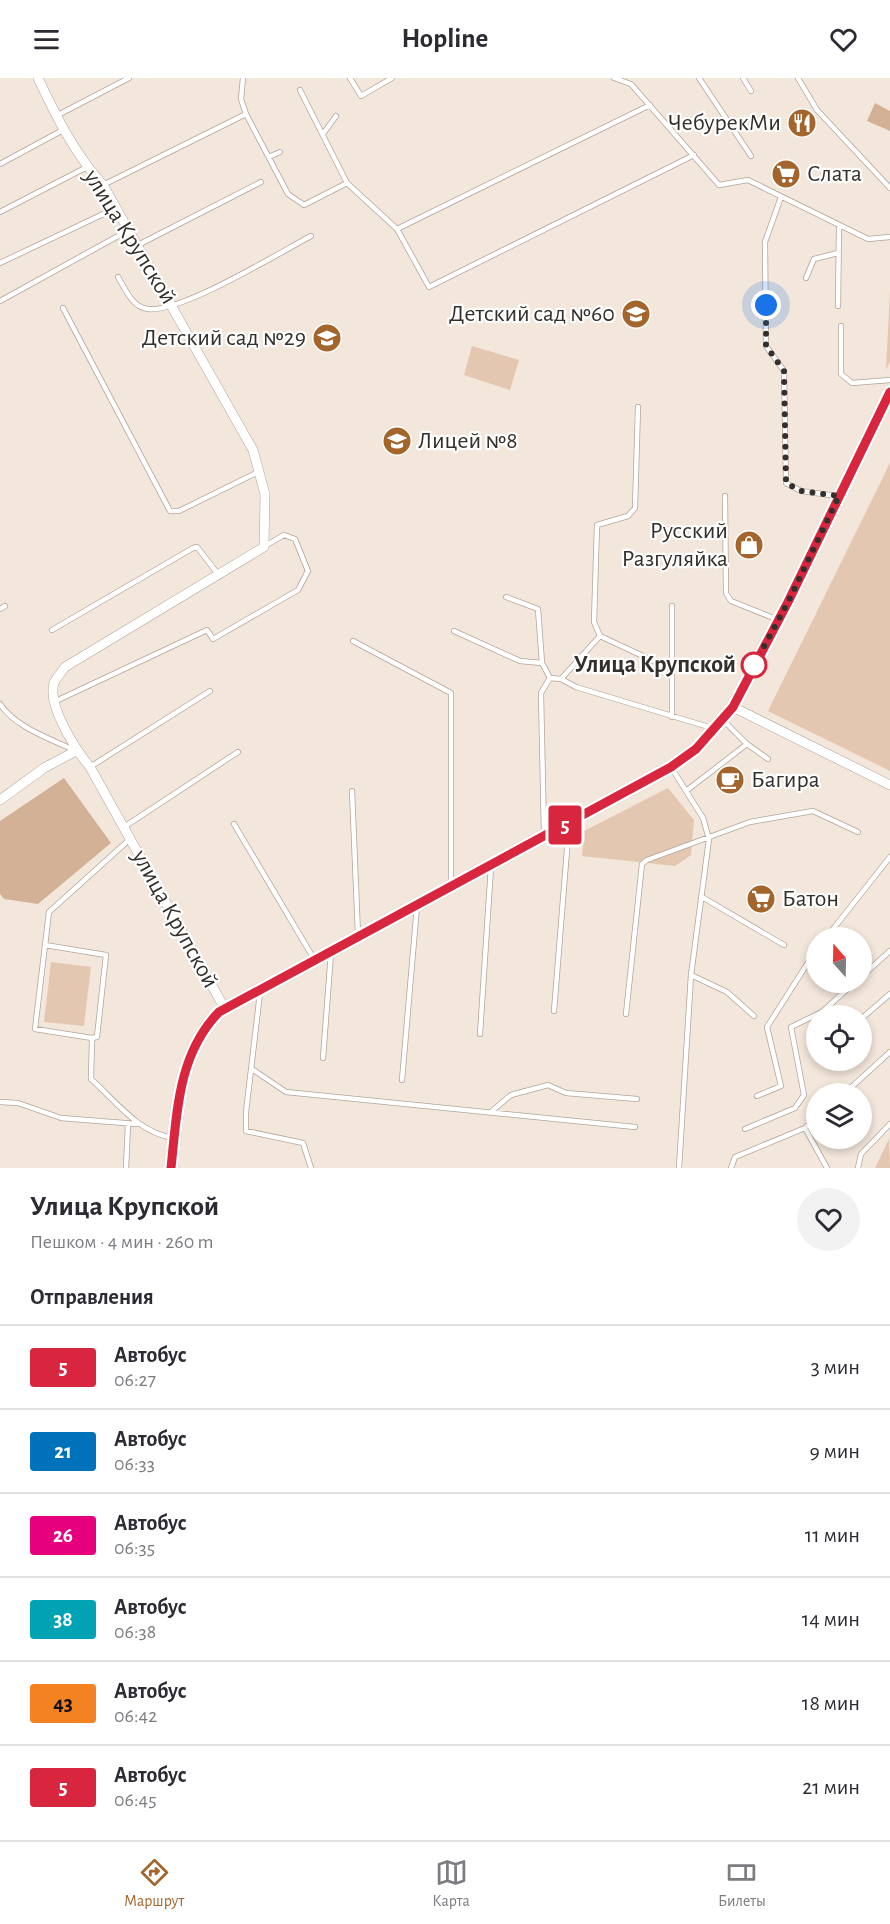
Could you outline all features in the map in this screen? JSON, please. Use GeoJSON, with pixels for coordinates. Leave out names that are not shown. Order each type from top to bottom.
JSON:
{"type":"FeatureCollection","features":[{"type":"Feature","properties":{"kind":"street","name":"улица Крупской"},"geometry":{"type":"LineString","coordinates":[[38,78],[63,130],[87,167],[103,185],[253,450],[265,494],[264,547]]}},
{"type":"Feature","properties":{"kind":"street","name":"улица Крупской"},"geometry":{"type":"LineString","coordinates":[[56,701],[76,751],[90,767],[225,1009],[331,949],[671,767],[720,725],[733,707],[779,620],[890,392]]}},
{"type":"Feature","properties":{"kind":"street"},"geometry":{"type":"LineString","coordinates":[[56,701],[54,682],[65,667],[264,547]]}},
{"type":"Feature","properties":{"kind":"street"},"geometry":{"type":"LineString","coordinates":[[733,707],[890,785]]}},
{"type":"Feature","properties":{"kind":"street"},"geometry":{"type":"LineString","coordinates":[[0,800],[44,768],[76,751]]}},
{"type":"Feature","properties":{"kind":"street"},"geometry":{"type":"LineString","coordinates":[[171,1168],[187,1061],[210,1022],[225,1009]]}},
{"type":"Feature","properties":{"kind":"lane"},"geometry":{"type":"LineString","coordinates":[[56,116],[129,78]]}},
{"type":"Feature","properties":{"kind":"lane"},"geometry":{"type":"LineString","coordinates":[[243,78],[241,99],[246,114],[288,194],[304,205],[347,183]]}},
{"type":"Feature","properties":{"kind":"lane"},"geometry":{"type":"LineString","coordinates":[[350,78],[361,96],[392,78]]}},
{"type":"Feature","properties":{"kind":"lane"},"geometry":{"type":"LineString","coordinates":[[614,78],[631,84],[719,184],[748,180],[839,227],[868,239],[890,237]]}},
{"type":"Feature","properties":{"kind":"lane"},"geometry":{"type":"LineString","coordinates":[[699,78],[751,156]]}},
{"type":"Feature","properties":{"kind":"lane"},"geometry":{"type":"LineString","coordinates":[[743,78],[752,91]]}},
{"type":"Feature","properties":{"kind":"lane"},"geometry":{"type":"LineString","coordinates":[[798,78],[817,110],[890,188]]}},
{"type":"Feature","properties":{"kind":"lane"},"geometry":{"type":"LineString","coordinates":[[300,90],[347,183],[397,229],[429,287],[694,155]]}},
{"type":"Feature","properties":{"kind":"lane"},"geometry":{"type":"LineString","coordinates":[[397,229],[650,105]]}},
{"type":"Feature","properties":{"kind":"lane"},"geometry":{"type":"LineString","coordinates":[[103,185],[246,114]]}},
{"type":"Feature","properties":{"kind":"lane"},"geometry":{"type":"LineString","coordinates":[[323,134],[336,116]]}},
{"type":"Feature","properties":{"kind":"lane"},"geometry":{"type":"LineString","coordinates":[[0,164],[63,130]]}},
{"type":"Feature","properties":{"kind":"lane"},"geometry":{"type":"LineString","coordinates":[[268,157],[280,152]]}},
{"type":"Feature","properties":{"kind":"lane"},"geometry":{"type":"LineString","coordinates":[[0,212],[87,167]]}},
{"type":"Feature","properties":{"kind":"lane"},"geometry":{"type":"LineString","coordinates":[[138,245],[261,182]]}},
{"type":"Feature","properties":{"kind":"lane"},"geometry":{"type":"LineString","coordinates":[[781,197],[765,242],[766,346],[784,371],[786,483],[801,491],[839,496]]}},
{"type":"Feature","properties":{"kind":"lane"},"geometry":{"type":"LineString","coordinates":[[0,263],[116,208]]}},
{"type":"Feature","properties":{"kind":"lane"},"geometry":{"type":"LineString","coordinates":[[838,306],[839,227]]}},
{"type":"Feature","properties":{"kind":"lane"},"geometry":{"type":"LineString","coordinates":[[0,301],[129,230]]}},
{"type":"Feature","properties":{"kind":"lane"},"geometry":{"type":"LineString","coordinates":[[118,277],[132,302],[147,309],[174,307],[311,236]]}},
{"type":"Feature","properties":{"kind":"lane"},"geometry":{"type":"LineString","coordinates":[[806,279],[814,259],[838,253]]}},
{"type":"Feature","properties":{"kind":"lane"},"geometry":{"type":"LineString","coordinates":[[63,308],[170,511],[179,511],[260,471]]}},
{"type":"Feature","properties":{"kind":"lane"},"geometry":{"type":"LineString","coordinates":[[841,326],[841,374],[852,383],[890,380]]}},
{"type":"Feature","properties":{"kind":"lane"},"geometry":{"type":"LineString","coordinates":[[638,407],[635,508],[628,516],[597,525],[594,622],[600,636],[673,670]]}},
{"type":"Feature","properties":{"kind":"lane"},"geometry":{"type":"LineString","coordinates":[[725,496],[726,593],[731,601],[779,620]]}},
{"type":"Feature","properties":{"kind":"lane"},"geometry":{"type":"LineString","coordinates":[[56,701],[207,630],[213,639],[298,590],[308,571],[295,539],[284,535],[264,547]]}},
{"type":"Feature","properties":{"kind":"lane"},"geometry":{"type":"LineString","coordinates":[[52,630],[193,548],[197,547],[218,574]]}},
{"type":"Feature","properties":{"kind":"lane"},"geometry":{"type":"LineString","coordinates":[[506,597],[538,609],[542,663],[550,678]]}},
{"type":"Feature","properties":{"kind":"lane"},"geometry":{"type":"LineString","coordinates":[[672,606],[672,717]]}},
{"type":"Feature","properties":{"kind":"lane"},"geometry":{"type":"LineString","coordinates":[[454,631],[520,661],[542,663]]}},
{"type":"Feature","properties":{"kind":"lane"},"geometry":{"type":"LineString","coordinates":[[561,679],[600,636]]}},
{"type":"Feature","properties":{"kind":"lane"},"geometry":{"type":"LineString","coordinates":[[353,641],[451,693],[451,886]]}},
{"type":"Feature","properties":{"kind":"lane"},"geometry":{"type":"LineString","coordinates":[[550,678],[561,679],[576,687],[672,717],[720,725],[768,759]]}},
{"type":"Feature","properties":{"kind":"lane"},"geometry":{"type":"LineString","coordinates":[[544,836],[542,693],[550,678]]}},
{"type":"Feature","properties":{"kind":"lane"},"geometry":{"type":"LineString","coordinates":[[90,767],[210,692]]}},
{"type":"Feature","properties":{"kind":"lane"},"geometry":{"type":"LineString","coordinates":[[0,704],[6,713],[29,728],[76,751]]}},
{"type":"Feature","properties":{"kind":"lane"},"geometry":{"type":"LineString","coordinates":[[686,791],[747,744]]}},
{"type":"Feature","properties":{"kind":"lane"},"geometry":{"type":"LineString","coordinates":[[124,827],[238,752]]}},
{"type":"Feature","properties":{"kind":"lane"},"geometry":{"type":"LineString","coordinates":[[671,767],[703,818],[709,839],[691,975],[679,1168]]}},
{"type":"Feature","properties":{"kind":"lane"},"geometry":{"type":"LineString","coordinates":[[352,791],[358,935]]}},
{"type":"Feature","properties":{"kind":"lane"},"geometry":{"type":"LineString","coordinates":[[626,1014],[642,864],[750,822],[813,811],[858,832]]}},
{"type":"Feature","properties":{"kind":"lane"},"geometry":{"type":"LineString","coordinates":[[554,1011],[569,823]]}},
{"type":"Feature","properties":{"kind":"lane"},"geometry":{"type":"LineString","coordinates":[[234,824],[314,959]]}},
{"type":"Feature","properties":{"kind":"lane"},"geometry":{"type":"LineString","coordinates":[[45,945],[106,955],[97,1036],[92,1038],[35,1029],[45,945],[49,912],[130,839]]}},
{"type":"Feature","properties":{"kind":"lane"},"geometry":{"type":"LineString","coordinates":[[835,927],[890,858]]}},
{"type":"Feature","properties":{"kind":"lane"},"geometry":{"type":"LineString","coordinates":[[480,1034],[491,864]]}},
{"type":"Feature","properties":{"kind":"lane"},"geometry":{"type":"LineString","coordinates":[[702,897],[784,945]]}},
{"type":"Feature","properties":{"kind":"lane"},"geometry":{"type":"LineString","coordinates":[[402,1080],[417,904]]}},
{"type":"Feature","properties":{"kind":"lane"},"geometry":{"type":"LineString","coordinates":[[323,1058],[331,949]]}},
{"type":"Feature","properties":{"kind":"lane"},"geometry":{"type":"LineString","coordinates":[[872,967],[890,951]]}},
{"type":"Feature","properties":{"kind":"lane"},"geometry":{"type":"LineString","coordinates":[[757,1096],[781,1086],[767,1027],[806,966]]}},
{"type":"Feature","properties":{"kind":"lane"},"geometry":{"type":"LineString","coordinates":[[691,975],[728,992],[754,1016]]}},
{"type":"Feature","properties":{"kind":"lane"},"geometry":{"type":"LineString","coordinates":[[261,987],[246,1112],[246,1131],[303,1143],[311,1168]]}},
{"type":"Feature","properties":{"kind":"lane"},"geometry":{"type":"LineString","coordinates":[[745,1129],[795,1108],[804,1095],[791,1027],[822,1012],[843,993]]}},
{"type":"Feature","properties":{"kind":"lane"},"geometry":{"type":"LineString","coordinates":[[872,1010],[890,994]]}},
{"type":"Feature","properties":{"kind":"lane"},"geometry":{"type":"LineString","coordinates":[[92,1038],[91,1079],[137,1124],[157,1136],[174,1138]]}},
{"type":"Feature","properties":{"kind":"lane"},"geometry":{"type":"LineString","coordinates":[[856,1083],[890,1052]]}},
{"type":"Feature","properties":{"kind":"lane"},"geometry":{"type":"LineString","coordinates":[[252,1069],[286,1092],[635,1127]]}},
{"type":"Feature","properties":{"kind":"lane"},"geometry":{"type":"LineString","coordinates":[[492,1111],[511,1095],[548,1085],[566,1094],[637,1099]]}},
{"type":"Feature","properties":{"kind":"lane"},"geometry":{"type":"LineString","coordinates":[[0,1102],[18,1103],[61,1118],[137,1124]]}},
{"type":"Feature","properties":{"kind":"lane"},"geometry":{"type":"LineString","coordinates":[[126,1168],[128,1124]]}},
{"type":"Feature","properties":{"kind":"lane"},"geometry":{"type":"LineString","coordinates":[[858,1168],[861,1154],[890,1124]]}},
{"type":"Feature","properties":{"kind":"lane"},"geometry":{"type":"LineString","coordinates":[[731,1168],[735,1157],[805,1128],[827,1168]]}},
{"type":"Feature","properties":{"kind":"shaded area"},"geometry":{"type":"Polygon","coordinates":[[[875,103],[890,111],[890,131],[867,121],[875,103]]]}},
{"type":"Feature","properties":{"kind":"shaded area"},"geometry":{"type":"Polygon","coordinates":[[[890,290],[890,361],[886,370],[890,290]]]}},
{"type":"Feature","properties":{"kind":"shaded area"},"geometry":{"type":"Polygon","coordinates":[[[472,346],[519,360],[510,390],[464,375],[472,346]]]}},
{"type":"Feature","properties":{"kind":"shaded area"},"geometry":{"type":"Polygon","coordinates":[[[890,463],[890,771],[768,711],[890,463]]]}},
{"type":"Feature","properties":{"kind":"shaded area"},"geometry":{"type":"Polygon","coordinates":[[[64,778],[111,843],[38,904],[4,899],[0,894],[0,821],[64,778]]]}},
{"type":"Feature","properties":{"kind":"shaded area"},"geometry":{"type":"Polygon","coordinates":[[[668,788],[694,820],[691,855],[675,866],[582,856],[584,831],[668,788]]]}},
{"type":"Feature","properties":{"kind":"shaded area"},"geometry":{"type":"Polygon","coordinates":[[[51,962],[91,967],[84,1026],[44,1022],[51,962]]]}},
{"type":"Feature","properties":{"kind":"shaded area"},"geometry":{"type":"Polygon","coordinates":[[[889,1139],[890,1168],[875,1168],[889,1139]]]}},
{"type":"Feature","properties":{"kind":"bus line","name":"5"},"geometry":{"type":"LineString","coordinates":[[171,1168],[182,1082],[187,1061],[200,1036],[219,1012],[331,949],[671,767],[696,749],[716,729],[733,707],[788,602],[890,392]]}},
{"type":"Feature","properties":{"kind":"place","name":"ЧебурекМи"},"geometry":{"type":"Point","coordinates":[802,123]}},
{"type":"Feature","properties":{"kind":"place","name":"Слата"},"geometry":{"type":"Point","coordinates":[786,174]}},
{"type":"Feature","properties":{"kind":"place","name":"Детский сад №60"},"geometry":{"type":"Point","coordinates":[636,314]}},
{"type":"Feature","properties":{"kind":"place","name":"Детский сад №29"},"geometry":{"type":"Point","coordinates":[327,338]}},
{"type":"Feature","properties":{"kind":"place","name":"Лицей №8"},"geometry":{"type":"Point","coordinates":[397,441]}},
{"type":"Feature","properties":{"kind":"place","name":"Русский Разгуляйка"},"geometry":{"type":"Point","coordinates":[749,545]}},
{"type":"Feature","properties":{"kind":"place","name":"Улица Крупской"},"geometry":{"type":"Point","coordinates":[754,665]}},
{"type":"Feature","properties":{"kind":"place","name":"Багира"},"geometry":{"type":"Point","coordinates":[730,780]}},
{"type":"Feature","properties":{"kind":"place","name":"Батон"},"geometry":{"type":"Point","coordinates":[761,899]}},
{"type":"Feature","properties":{"kind":"route"},"geometry":{"type":"LineString","coordinates":[[754,665],[788,602],[839,496],[801,491],[786,483],[784,371],[766,346],[766,305]]}}]}
